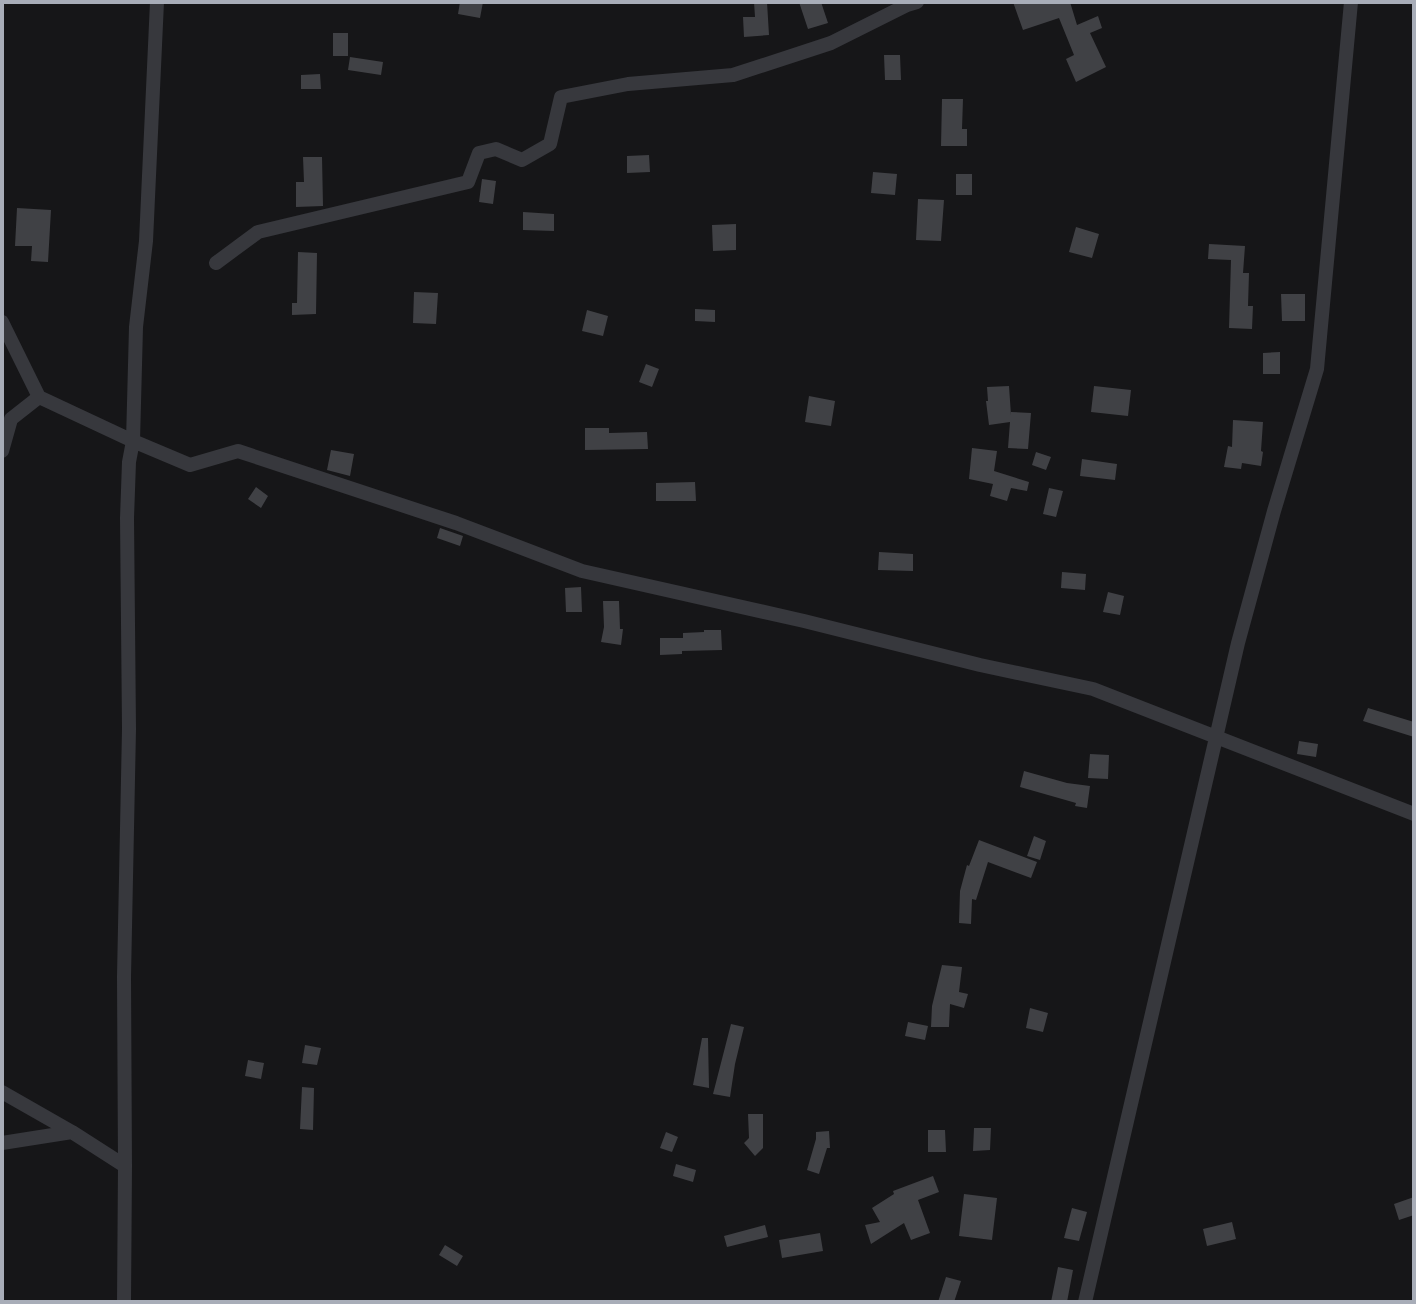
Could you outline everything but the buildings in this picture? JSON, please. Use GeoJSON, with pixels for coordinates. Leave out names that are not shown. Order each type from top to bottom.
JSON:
{"type":"FeatureCollection","features":[{"type":"Feature","properties":{"kind":"street"},"geometry":{"type":"LineString","coordinates":[[124,1302],[124,977],[129,729],[127,518],[136,327],[146,241],[157,2]]}},
{"type":"Feature","properties":{"kind":"street"},"geometry":{"type":"LineString","coordinates":[[216,263],[258,232],[468,182],[479,153],[496,149],[522,160],[550,144],[561,97],[628,84],[733,75],[831,43],[917,2]]}},
{"type":"Feature","properties":{"kind":"street"},"geometry":{"type":"LineString","coordinates":[[1085,1302],[1250,599],[1317,369],[1351,2]]}},
{"type":"Feature","properties":{"kind":"street"},"geometry":{"type":"LineString","coordinates":[[2,322],[39,397],[190,465],[238,451],[456,523],[582,571],[1093,689],[1414,814]]}},
{"type":"Feature","properties":{"kind":"street"},"geometry":{"type":"LineString","coordinates":[[2,451],[11,419],[39,397]]}},
{"type":"Feature","properties":{"kind":"street"},"geometry":{"type":"LineString","coordinates":[[2,1092],[125,1166]]}},
{"type":"Feature","properties":{"kind":"street"},"geometry":{"type":"LineString","coordinates":[[2,1143],[72,1132]]}}]}
